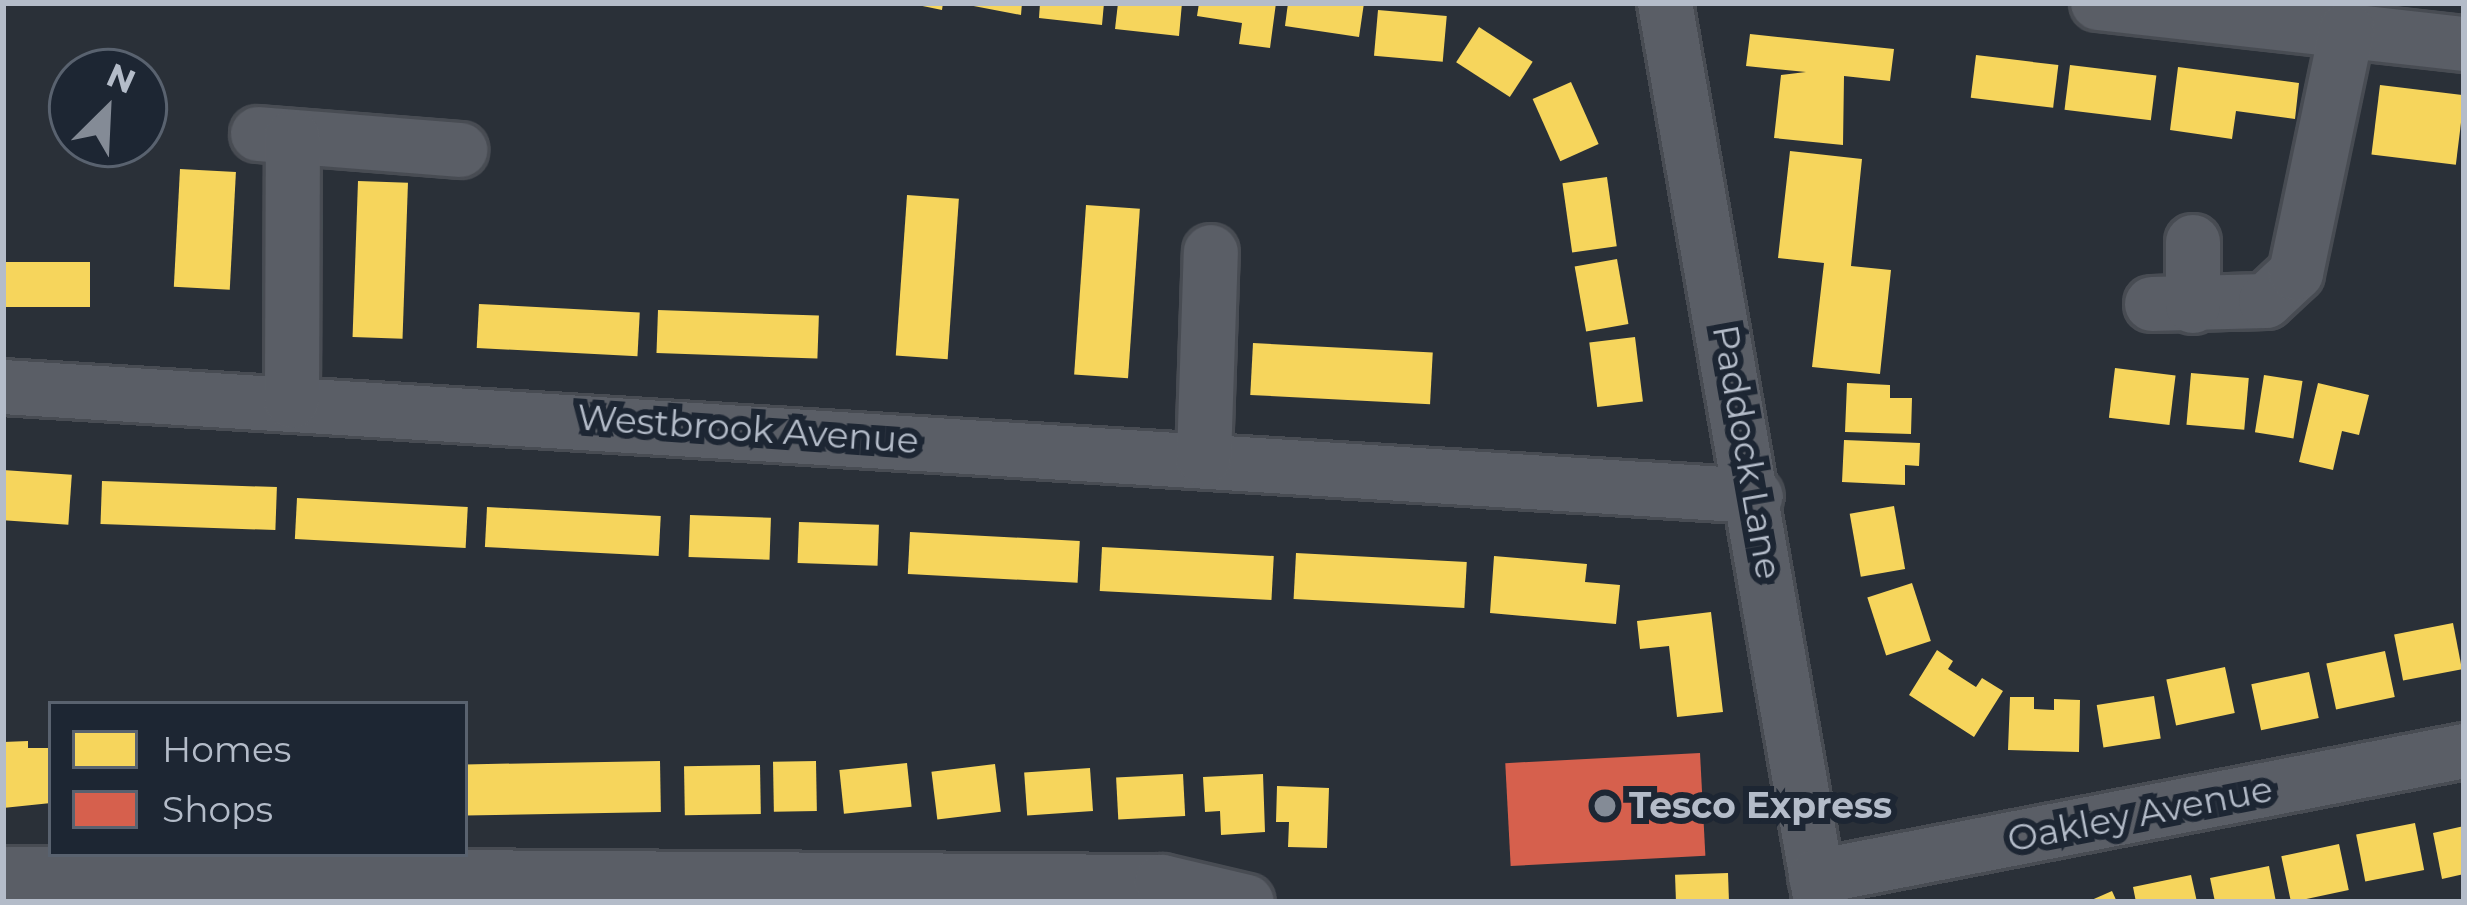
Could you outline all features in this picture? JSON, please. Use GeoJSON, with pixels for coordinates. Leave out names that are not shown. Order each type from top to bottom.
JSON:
{"type":"FeatureCollection","features":[{"type":"Feature","properties":{"kind":"street","name":"Paddock Lane"},"geometry":{"type":"LineString","coordinates":[[1665,3],[1756,496],[1819,889]]}},
{"type":"Feature","properties":{"kind":"street"},"geometry":{"type":"LineString","coordinates":[[2098,3],[2464,44]]}},
{"type":"Feature","properties":{"kind":"street"},"geometry":{"type":"LineString","coordinates":[[2193,242],[2172,305],[2266,302],[2296,273],[2348,29]]}},
{"type":"Feature","properties":{"kind":"street"},"geometry":{"type":"LineString","coordinates":[[292,401],[274,135],[460,150]]}},
{"type":"Feature","properties":{"kind":"street"},"geometry":{"type":"LineString","coordinates":[[1204,458],[1211,252]]}},
{"type":"Feature","properties":{"kind":"street","name":"Westbrook Avenue"},"geometry":{"type":"LineString","coordinates":[[3,387],[292,401],[1756,496]]}},
{"type":"Feature","properties":{"kind":"street","name":"Oakley Avenue"},"geometry":{"type":"LineString","coordinates":[[1819,889],[2464,751]]}},
{"type":"Feature","properties":{"kind":"street"},"geometry":{"type":"LineString","coordinates":[[13,902],[11,874],[813,894],[1162,892],[1247,902]]}},
{"type":"Feature","properties":{"kind":"building: Homes"},"geometry":{"type":"Polygon","coordinates":[[[908,3],[943,3],[942,10],[908,3]]]}},
{"type":"Feature","properties":{"kind":"building: Homes"},"geometry":{"type":"Polygon","coordinates":[[[958,3],[1022,3],[1021,15],[958,3]]]}},
{"type":"Feature","properties":{"kind":"building: Homes"},"geometry":{"type":"Polygon","coordinates":[[[1040,3],[1104,3],[1102,25],[1039,18],[1040,3]]]}},
{"type":"Feature","properties":{"kind":"building: Homes"},"geometry":{"type":"Polygon","coordinates":[[[1118,3],[1182,3],[1179,36],[1115,29],[1118,3]]]}},
{"type":"Feature","properties":{"kind":"building: Homes"},"geometry":{"type":"Polygon","coordinates":[[[1199,3],[1276,3],[1270,48],[1239,44],[1242,23],[1197,16],[1199,3]]]}},
{"type":"Feature","properties":{"kind":"building: Homes"},"geometry":{"type":"Polygon","coordinates":[[[1288,3],[1364,3],[1359,37],[1285,26],[1288,3]]]}},
{"type":"Feature","properties":{"kind":"building: Homes"},"geometry":{"type":"Polygon","coordinates":[[[1378,10],[1447,16],[1443,62],[1374,56],[1378,10]]]}},
{"type":"Feature","properties":{"kind":"building: Homes"},"geometry":{"type":"Polygon","coordinates":[[[1479,27],[1533,62],[1510,97],[1456,62],[1479,27]]]}},
{"type":"Feature","properties":{"kind":"building: Homes"},"geometry":{"type":"Polygon","coordinates":[[[1750,34],[1894,49],[1890,81],[1844,76],[1843,145],[1774,138],[1781,75],[1806,72],[1746,66],[1750,34]]]}},
{"type":"Feature","properties":{"kind":"building: Homes"},"geometry":{"type":"Polygon","coordinates":[[[1976,55],[2058,65],[2053,108],[1971,98],[1976,55]]]}},
{"type":"Feature","properties":{"kind":"building: Homes"},"geometry":{"type":"Polygon","coordinates":[[[2070,65],[2156,76],[2151,120],[2065,110],[2070,65]]]}},
{"type":"Feature","properties":{"kind":"building: Homes"},"geometry":{"type":"Polygon","coordinates":[[[2178,67],[2299,83],[2295,119],[2236,111],[2232,139],[2170,130],[2178,67]]]}},
{"type":"Feature","properties":{"kind":"building: Homes"},"geometry":{"type":"Polygon","coordinates":[[[1571,82],[1599,144],[1560,161],[1533,99],[1571,82]]]}},
{"type":"Feature","properties":{"kind":"building: Homes"},"geometry":{"type":"Polygon","coordinates":[[[2380,85],[2464,95],[2456,165],[2371,154],[2380,85]]]}},
{"type":"Feature","properties":{"kind":"building: Homes"},"geometry":{"type":"Polygon","coordinates":[[[1790,151],[1862,159],[1851,266],[1891,270],[1880,374],[1812,367],[1824,263],[1778,258],[1790,151]]]}},
{"type":"Feature","properties":{"kind":"building: Homes"},"geometry":{"type":"Polygon","coordinates":[[[180,169],[236,172],[230,290],[174,287],[180,169]]]}},
{"type":"Feature","properties":{"kind":"building: Homes"},"geometry":{"type":"Polygon","coordinates":[[[1607,177],[1617,246],[1572,253],[1562,183],[1607,177]]]}},
{"type":"Feature","properties":{"kind":"building: Homes"},"geometry":{"type":"Polygon","coordinates":[[[358,181],[408,183],[403,339],[353,337],[358,181]]]}},
{"type":"Feature","properties":{"kind":"building: Homes"},"geometry":{"type":"Polygon","coordinates":[[[907,195],[959,199],[948,359],[896,356],[907,195]]]}},
{"type":"Feature","properties":{"kind":"building: Homes"},"geometry":{"type":"Polygon","coordinates":[[[1086,205],[1140,209],[1128,378],[1074,375],[1086,205]]]}},
{"type":"Feature","properties":{"kind":"building: Homes"},"geometry":{"type":"Polygon","coordinates":[[[1617,259],[1628,324],[1586,331],[1575,266],[1617,259]]]}},
{"type":"Feature","properties":{"kind":"building: Homes"},"geometry":{"type":"Polygon","coordinates":[[[4,262],[90,262],[90,307],[4,307],[4,262]]]}},
{"type":"Feature","properties":{"kind":"building: Homes"},"geometry":{"type":"Polygon","coordinates":[[[479,304],[640,312],[637,356],[477,348],[479,304]]]}},
{"type":"Feature","properties":{"kind":"building: Homes"},"geometry":{"type":"Polygon","coordinates":[[[658,310],[819,316],[817,359],[656,353],[658,310]]]}},
{"type":"Feature","properties":{"kind":"building: Homes"},"geometry":{"type":"Polygon","coordinates":[[[1635,337],[1643,402],[1597,407],[1589,343],[1635,337]]]}},
{"type":"Feature","properties":{"kind":"building: Homes"},"geometry":{"type":"Polygon","coordinates":[[[1253,343],[1433,352],[1430,404],[1250,395],[1253,343]]]}},
{"type":"Feature","properties":{"kind":"building: Homes"},"geometry":{"type":"Polygon","coordinates":[[[2115,368],[2176,375],[2169,425],[2109,418],[2115,368]]]}},
{"type":"Feature","properties":{"kind":"building: Homes"},"geometry":{"type":"Polygon","coordinates":[[[2191,373],[2249,378],[2244,430],[2186,425],[2191,373]]]}},
{"type":"Feature","properties":{"kind":"building: Homes"},"geometry":{"type":"Polygon","coordinates":[[[2264,375],[2303,381],[2293,438],[2255,432],[2264,375]]]}},
{"type":"Feature","properties":{"kind":"building: Homes"},"geometry":{"type":"Polygon","coordinates":[[[1847,383],[1890,385],[1890,398],[1912,398],[1911,434],[1845,432],[1847,383]]]}},
{"type":"Feature","properties":{"kind":"building: Homes"},"geometry":{"type":"Polygon","coordinates":[[[2318,383],[2369,395],[2359,435],[2342,431],[2333,470],[2299,462],[2318,383]]]}},
{"type":"Feature","properties":{"kind":"building: Homes"},"geometry":{"type":"Polygon","coordinates":[[[1844,440],[1920,443],[1919,466],[1905,465],[1905,485],[1842,482],[1844,440]]]}},
{"type":"Feature","properties":{"kind":"building: Homes"},"geometry":{"type":"Polygon","coordinates":[[[3,470],[72,475],[68,525],[3,520],[3,470]]]}},
{"type":"Feature","properties":{"kind":"building: Homes"},"geometry":{"type":"Polygon","coordinates":[[[102,481],[277,487],[275,530],[100,524],[102,481]]]}},
{"type":"Feature","properties":{"kind":"building: Homes"},"geometry":{"type":"Polygon","coordinates":[[[297,498],[468,507],[466,548],[295,539],[297,498]]]}},
{"type":"Feature","properties":{"kind":"building: Homes"},"geometry":{"type":"Polygon","coordinates":[[[1894,506],[1905,569],[1861,577],[1850,514],[1894,506]]]}},
{"type":"Feature","properties":{"kind":"building: Homes"},"geometry":{"type":"Polygon","coordinates":[[[487,507],[661,516],[659,556],[485,547],[487,507]]]}},
{"type":"Feature","properties":{"kind":"building: Homes"},"geometry":{"type":"Polygon","coordinates":[[[690,515],[771,518],[769,560],[689,557],[690,515]]]}},
{"type":"Feature","properties":{"kind":"building: Homes"},"geometry":{"type":"Polygon","coordinates":[[[799,522],[879,525],[878,566],[798,563],[799,522]]]}},
{"type":"Feature","properties":{"kind":"building: Homes"},"geometry":{"type":"Polygon","coordinates":[[[910,532],[1080,541],[1078,583],[908,574],[910,532]]]}},
{"type":"Feature","properties":{"kind":"building: Homes"},"geometry":{"type":"Polygon","coordinates":[[[1102,547],[1274,556],[1271,600],[1100,591],[1102,547]]]}},
{"type":"Feature","properties":{"kind":"building: Homes"},"geometry":{"type":"Polygon","coordinates":[[[1296,553],[1467,562],[1464,608],[1294,599],[1296,553]]]}},
{"type":"Feature","properties":{"kind":"building: Homes"},"geometry":{"type":"Polygon","coordinates":[[[1494,556],[1587,564],[1585,582],[1620,585],[1616,624],[1490,613],[1494,556]]]}},
{"type":"Feature","properties":{"kind":"building: Homes"},"geometry":{"type":"Polygon","coordinates":[[[1912,583],[1931,641],[1886,656],[1867,598],[1912,583]]]}},
{"type":"Feature","properties":{"kind":"building: Homes"},"geometry":{"type":"Polygon","coordinates":[[[1711,612],[1723,712],[1677,717],[1669,646],[1640,649],[1637,621],[1711,612]]]}},
{"type":"Feature","properties":{"kind":"building: Homes"},"geometry":{"type":"Polygon","coordinates":[[[2453,623],[2462,669],[2403,681],[2394,634],[2453,623]]]}},
{"type":"Feature","properties":{"kind":"building: Homes"},"geometry":{"type":"Polygon","coordinates":[[[1937,650],[1953,661],[1948,669],[1976,687],[1982,678],[2003,691],[1974,737],[1909,695],[1937,650]]]}},
{"type":"Feature","properties":{"kind":"building: Homes"},"geometry":{"type":"Polygon","coordinates":[[[2385,651],[2395,697],[2336,709],[2326,663],[2385,651]]]}},
{"type":"Feature","properties":{"kind":"building: Homes"},"geometry":{"type":"Polygon","coordinates":[[[2225,667],[2235,713],[2176,725],[2166,679],[2225,667]]]}},
{"type":"Feature","properties":{"kind":"building: Homes"},"geometry":{"type":"Polygon","coordinates":[[[2309,672],[2319,718],[2261,730],[2251,684],[2309,672]]]}},
{"type":"Feature","properties":{"kind":"building: Homes"},"geometry":{"type":"Polygon","coordinates":[[[2154,696],[2161,738],[2103,748],[2097,705],[2154,696]]]}},
{"type":"Feature","properties":{"kind":"building: Homes"},"geometry":{"type":"Polygon","coordinates":[[[2010,697],[2034,697],[2034,709],[2054,710],[2054,699],[2080,700],[2079,752],[2008,750],[2010,697]]]}},
{"type":"Feature","properties":{"kind":"building: Homes"},"geometry":{"type":"Polygon","coordinates":[[[28,741],[28,748],[48,748],[48,803],[3,808],[3,742],[28,741]]]}},
{"type":"Feature","properties":{"kind":"building: Homes"},"geometry":{"type":"Polygon","coordinates":[[[660,761],[661,812],[468,815],[468,764],[660,761]]]}},
{"type":"Feature","properties":{"kind":"building: Homes"},"geometry":{"type":"Polygon","coordinates":[[[816,761],[817,811],[774,812],[773,762],[816,761]]]}},
{"type":"Feature","properties":{"kind":"building: Homes"},"geometry":{"type":"Polygon","coordinates":[[[907,763],[912,807],[844,814],[839,770],[907,763]]]}},
{"type":"Feature","properties":{"kind":"building: Homes"},"geometry":{"type":"Polygon","coordinates":[[[995,764],[1001,812],[937,819],[931,772],[995,764]]]}},
{"type":"Feature","properties":{"kind":"building: Homes"},"geometry":{"type":"Polygon","coordinates":[[[760,765],[761,814],[685,815],[684,766],[760,765]]]}},
{"type":"Feature","properties":{"kind":"building: Homes"},"geometry":{"type":"Polygon","coordinates":[[[1090,768],[1093,811],[1027,815],[1024,773],[1090,768]]]}},
{"type":"Feature","properties":{"kind":"building: Homes"},"geometry":{"type":"Polygon","coordinates":[[[1183,774],[1185,816],[1118,819],[1116,778],[1183,774]]]}},
{"type":"Feature","properties":{"kind":"building: Homes"},"geometry":{"type":"Polygon","coordinates":[[[1263,774],[1265,832],[1221,835],[1220,811],[1205,812],[1203,777],[1263,774]]]}},
{"type":"Feature","properties":{"kind":"building: Homes"},"geometry":{"type":"Polygon","coordinates":[[[1277,786],[1329,788],[1327,848],[1288,847],[1289,822],[1276,822],[1277,786]]]}},
{"type":"Feature","properties":{"kind":"building: Homes"},"geometry":{"type":"Polygon","coordinates":[[[2415,823],[2424,870],[2365,882],[2356,834],[2415,823]]]}},
{"type":"Feature","properties":{"kind":"building: Homes"},"geometry":{"type":"Polygon","coordinates":[[[2464,826],[2464,874],[2442,879],[2433,833],[2464,826]]]}},
{"type":"Feature","properties":{"kind":"building: Homes"},"geometry":{"type":"Polygon","coordinates":[[[2339,844],[2349,890],[2291,902],[2281,856],[2339,844]]]}},
{"type":"Feature","properties":{"kind":"building: Homes"},"geometry":{"type":"Polygon","coordinates":[[[2269,866],[2276,902],[2215,902],[2210,878],[2269,866]]]}},
{"type":"Feature","properties":{"kind":"building: Homes"},"geometry":{"type":"Polygon","coordinates":[[[1728,873],[1729,902],[1676,902],[1675,875],[1728,873]]]}},
{"type":"Feature","properties":{"kind":"building: Homes"},"geometry":{"type":"Polygon","coordinates":[[[2191,875],[2197,902],[2136,902],[2133,887],[2191,875]]]}},
{"type":"Feature","properties":{"kind":"building: Homes"},"geometry":{"type":"Polygon","coordinates":[[[2112,891],[2117,902],[2087,902],[2112,891]]]}},
{"type":"Feature","properties":{"kind":"building: Shops","name":"Tesco Express"},"geometry":{"type":"Polygon","coordinates":[[[1700,753],[1705,856],[1511,866],[1505,763],[1700,753]]]}},
{"type":"Feature","properties":{"kind":"place","name":"Tesco Express"},"geometry":{"type":"Point","coordinates":[1605,806]}}]}
